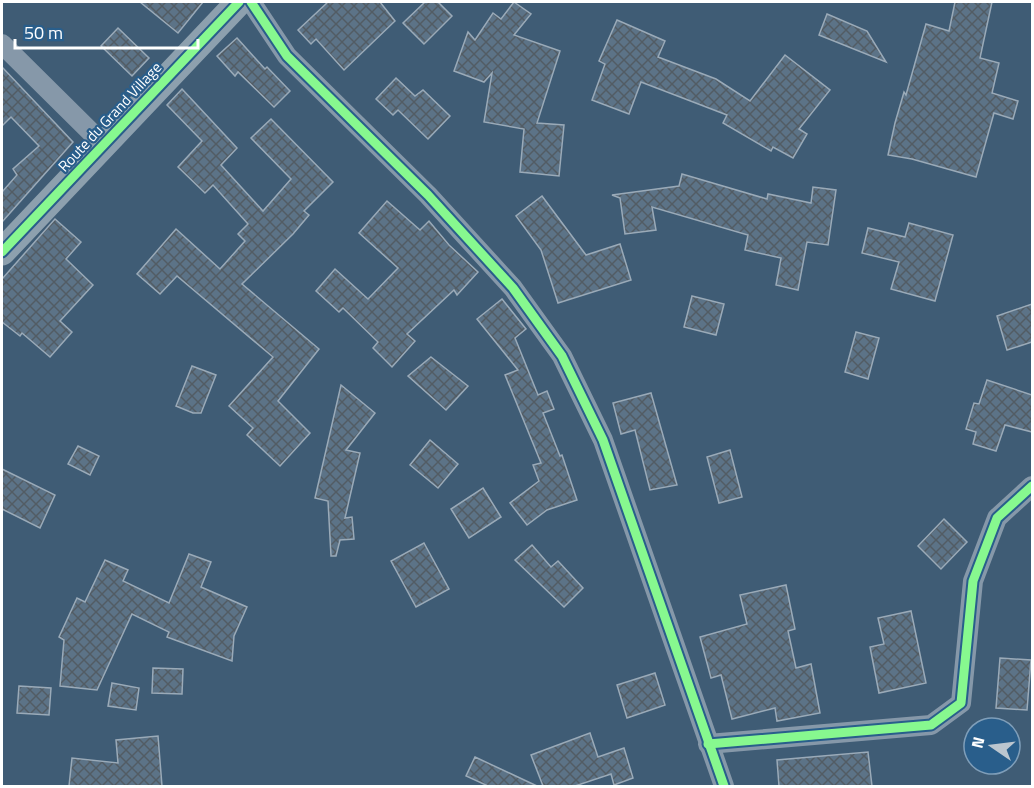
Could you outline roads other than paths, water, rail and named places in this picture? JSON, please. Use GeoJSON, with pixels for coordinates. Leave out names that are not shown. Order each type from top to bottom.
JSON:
{"type":"FeatureCollection","features":[{"type":"Feature","properties":{"kind":"street","name":"Route du Grand Village"},"geometry":{"type":"LineString","coordinates":[[2,252],[239,2]]}},
{"type":"Feature","properties":{"kind":"street"},"geometry":{"type":"LineString","coordinates":[[251,2],[287,56],[428,195],[513,288],[562,356],[603,440],[724,786]]}},
{"type":"Feature","properties":{"kind":"street"},"geometry":{"type":"LineString","coordinates":[[2,44],[104,145]]}},
{"type":"Feature","properties":{"kind":"street"},"geometry":{"type":"LineString","coordinates":[[708,744],[931,725],[961,704],[973,581],[997,518],[1032,486]]}}]}
